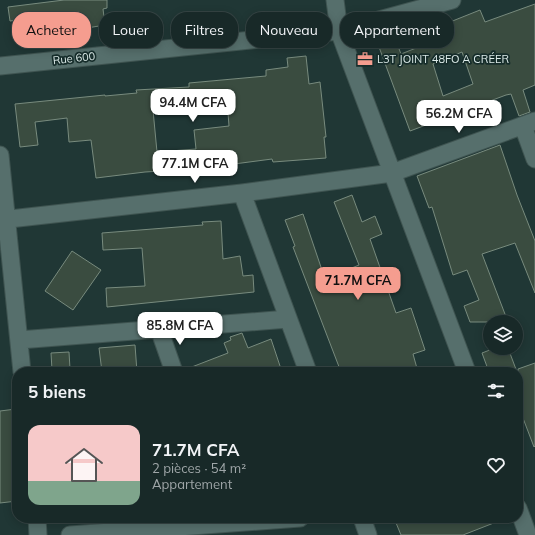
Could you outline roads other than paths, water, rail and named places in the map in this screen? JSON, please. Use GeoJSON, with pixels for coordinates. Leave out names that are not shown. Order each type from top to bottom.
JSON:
{"type":"FeatureCollection","features":[{"type":"Feature","properties":{"kind":"street"},"geometry":{"type":"LineString","coordinates":[[335,0],[339,31],[465,367]]}},
{"type":"Feature","properties":{"kind":"street","name":"Rue 600"},"geometry":{"type":"LineString","coordinates":[[0,66],[339,31],[452,0]]}},
{"type":"Feature","properties":{"kind":"street"},"geometry":{"type":"LineString","coordinates":[[3,220],[242,194],[392,173],[529,124],[535,159]]}},
{"type":"Feature","properties":{"kind":"street"},"geometry":{"type":"LineString","coordinates":[[0,155],[3,220],[22,367]]}},
{"type":"Feature","properties":{"kind":"street"},"geometry":{"type":"LineString","coordinates":[[242,194],[306,367]]}},
{"type":"Feature","properties":{"kind":"street"},"geometry":{"type":"LineString","coordinates":[[19,340],[288,319]]}},
{"type":"Feature","properties":{"kind":"street"},"geometry":{"type":"LineString","coordinates":[[158,329],[172,367]]}},
{"type":"Feature","properties":{"kind":"street"},"geometry":{"type":"LineString","coordinates":[[523,522],[528,535]]}},
{"type":"Feature","properties":{"kind":"street"},"geometry":{"type":"LineString","coordinates":[[37,523],[38,535]]}},
{"type":"Feature","properties":{"kind":"street"},"geometry":{"type":"LineString","coordinates":[[70,535],[206,523]]}},
{"type":"Feature","properties":{"kind":"street"},"geometry":{"type":"LineString","coordinates":[[364,523],[368,535]]}},
{"type":"Feature","properties":{"kind":"place","name":"L3T JOINT 48FO A CRÉER"},"geometry":{"type":"Point","coordinates":[365,59]}}]}
